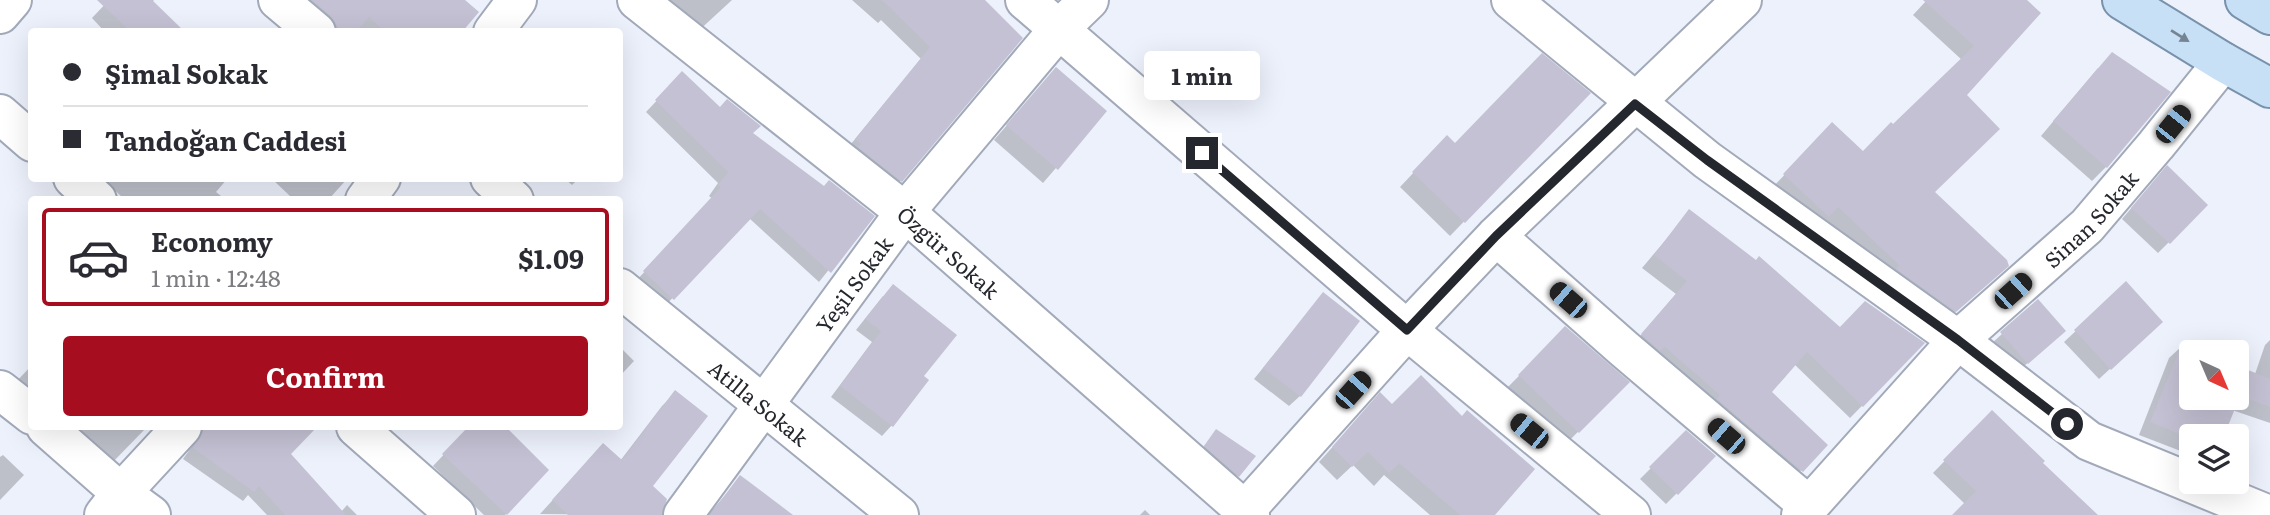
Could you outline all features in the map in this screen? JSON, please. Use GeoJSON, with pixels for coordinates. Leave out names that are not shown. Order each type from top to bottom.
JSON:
{"type":"FeatureCollection","features":[{"type":"Feature","properties":{"kind":"main road"},"geometry":{"type":"LineString","coordinates":[[2122,0],[2270,88]]}},
{"type":"Feature","properties":{"kind":"main road"},"geometry":{"type":"LineString","coordinates":[[2245,0],[2270,15]]}},
{"type":"Feature","properties":{"kind":"street"},"geometry":{"type":"LineString","coordinates":[[0,15],[12,0]]}},
{"type":"Feature","properties":{"kind":"street"},"geometry":{"type":"LineString","coordinates":[[278,0],[311,28]]}},
{"type":"Feature","properties":{"kind":"street"},"geometry":{"type":"LineString","coordinates":[[496,28],[517,0]]}},
{"type":"Feature","properties":{"kind":"street","name":"Özgür Sokak"},"geometry":{"type":"LineString","coordinates":[[637,0],[905,212],[1245,513]]}},
{"type":"Feature","properties":{"kind":"street"},"geometry":{"type":"LineString","coordinates":[[1025,0],[1407,330],[1631,515]]}},
{"type":"Feature","properties":{"kind":"street","name":"Yeşil Sokak"},"geometry":{"type":"LineString","coordinates":[[683,515],[905,212],[1059,29],[1089,0]]}},
{"type":"Feature","properties":{"kind":"street"},"geometry":{"type":"LineString","coordinates":[[1511,0],[1635,104],[1707,160],[1958,340],[2089,441],[2269,515]]}},
{"type":"Feature","properties":{"kind":"street"},"geometry":{"type":"LineString","coordinates":[[1245,513],[1407,330],[1496,236],[1742,0]]}},
{"type":"Feature","properties":{"kind":"street","name":"Sinan Sokak"},"geometry":{"type":"LineString","coordinates":[[1805,511],[1958,340],[2087,226],[2223,62]]}},
{"type":"Feature","properties":{"kind":"street"},"geometry":{"type":"LineString","coordinates":[[0,114],[28,138]]}},
{"type":"Feature","properties":{"kind":"street"},"geometry":{"type":"LineString","coordinates":[[77,182],[93,196]]}},
{"type":"Feature","properties":{"kind":"street"},"geometry":{"type":"LineString","coordinates":[[494,182],[510,196]]}},
{"type":"Feature","properties":{"kind":"street"},"geometry":{"type":"LineString","coordinates":[[1496,236],[1805,511]]}},
{"type":"Feature","properties":{"kind":"street","name":"Atilla Sokak"},"geometry":{"type":"LineString","coordinates":[[623,290],[899,515]]}},
{"type":"Feature","properties":{"kind":"street"},"geometry":{"type":"LineString","coordinates":[[0,390],[28,412]]}},
{"type":"Feature","properties":{"kind":"street"},"geometry":{"type":"LineString","coordinates":[[49,430],[125,508],[180,430]]}},
{"type":"Feature","properties":{"kind":"street"},"geometry":{"type":"LineString","coordinates":[[359,430],[456,515]]}},
{"type":"Feature","properties":{"kind":"building"},"geometry":{"type":"Polygon","coordinates":[[[97,0],[152,0],[181,28],[127,28],[97,0]]]}},
{"type":"Feature","properties":{"kind":"building"},"geometry":{"type":"Polygon","coordinates":[[[312,0],[465,0],[479,12],[465,28],[381,28],[369,17],[359,28],[338,28],[331,16],[312,0]]]}},
{"type":"Feature","properties":{"kind":"building"},"geometry":{"type":"Polygon","coordinates":[[[882,0],[985,0],[1023,38],[902,182],[858,147],[861,144],[855,139],[930,47],[882,0]]]}},
{"type":"Feature","properties":{"kind":"building"},"geometry":{"type":"Polygon","coordinates":[[[1923,0],[2027,0],[2041,13],[1967,95],[2000,129],[1935,192],[2007,260],[2009,266],[1956,312],[1896,269],[1899,265],[1838,207],[1829,217],[1783,174],[1832,122],[1863,151],[1974,46],[1923,0]]]}},
{"type":"Feature","properties":{"kind":"building"},"geometry":{"type":"Polygon","coordinates":[[[2112,52],[2171,92],[2107,168],[2053,121],[2112,52]]]}},
{"type":"Feature","properties":{"kind":"building"},"geometry":{"type":"Polygon","coordinates":[[[1542,53],[1591,93],[1465,223],[1412,172],[1447,135],[1455,143],[1542,53]]]}},
{"type":"Feature","properties":{"kind":"building"},"geometry":{"type":"Polygon","coordinates":[[[1056,67],[1107,111],[1058,170],[1006,125],[1056,67]]]}},
{"type":"Feature","properties":{"kind":"building"},"geometry":{"type":"Polygon","coordinates":[[[682,71],[720,107],[727,99],[761,126],[753,133],[824,186],[829,180],[875,216],[831,273],[760,209],[674,300],[643,271],[721,187],[718,185],[728,172],[655,100],[682,71]]]}},
{"type":"Feature","properties":{"kind":"building"},"geometry":{"type":"Polygon","coordinates":[[[2167,165],[2208,205],[2170,244],[2131,208],[2167,165]]]}},
{"type":"Feature","properties":{"kind":"building"},"geometry":{"type":"Polygon","coordinates":[[[1689,209],[1756,260],[1759,256],[1840,327],[1865,301],[1925,343],[1863,407],[1807,352],[1772,392],[1828,445],[1803,472],[1717,399],[1720,395],[1665,347],[1660,351],[1641,334],[1687,281],[1654,255],[1689,209]]]}},
{"type":"Feature","properties":{"kind":"building"},"geometry":{"type":"Polygon","coordinates":[[[2126,281],[2163,322],[2111,370],[2074,330],[2126,281]]]}},
{"type":"Feature","properties":{"kind":"building"},"geometry":{"type":"Polygon","coordinates":[[[893,284],[957,335],[924,376],[929,380],[893,427],[840,386],[881,331],[865,319],[893,284]]]}},
{"type":"Feature","properties":{"kind":"building"},"geometry":{"type":"Polygon","coordinates":[[[1323,292],[1360,321],[1301,397],[1263,368],[1323,292]]]}},
{"type":"Feature","properties":{"kind":"building"},"geometry":{"type":"Polygon","coordinates":[[[2038,299],[2066,331],[2028,364],[2000,332],[2038,299]]]}},
{"type":"Feature","properties":{"kind":"building"},"geometry":{"type":"Polygon","coordinates":[[[1565,326],[1630,382],[1579,433],[1518,375],[1565,326]]]}},
{"type":"Feature","properties":{"kind":"building"},"geometry":{"type":"Polygon","coordinates":[[[2179,351],[2179,410],[2234,410],[2229,424],[2179,424],[2179,434],[2150,422],[2179,351]]]}},
{"type":"Feature","properties":{"kind":"building"},"geometry":{"type":"Polygon","coordinates":[[[2249,370],[2270,379],[2270,407],[2249,399],[2249,370]]]}},
{"type":"Feature","properties":{"kind":"building"},"geometry":{"type":"Polygon","coordinates":[[[1421,375],[1462,416],[1467,410],[1535,469],[1495,515],[1460,515],[1399,463],[1389,473],[1368,452],[1352,467],[1332,447],[1380,392],[1392,404],[1421,375]]]}},
{"type":"Feature","properties":{"kind":"building"},"geometry":{"type":"Polygon","coordinates":[[[675,390],[708,416],[653,486],[667,499],[662,515],[568,515],[552,500],[603,443],[622,460],[675,390]]]}},
{"type":"Feature","properties":{"kind":"building"},"geometry":{"type":"Polygon","coordinates":[[[1992,410],[2098,515],[1952,515],[1976,491],[1943,460],[1992,410]]]}},
{"type":"Feature","properties":{"kind":"building"},"geometry":{"type":"Polygon","coordinates":[[[1216,429],[1256,456],[1239,477],[1204,446],[1216,429]]]}},
{"type":"Feature","properties":{"kind":"building"},"geometry":{"type":"Polygon","coordinates":[[[314,430],[291,454],[346,515],[285,515],[259,486],[254,492],[193,448],[203,432],[314,430]]]}},
{"type":"Feature","properties":{"kind":"building"},"geometry":{"type":"Polygon","coordinates":[[[465,430],[509,430],[549,470],[507,515],[442,454],[465,430]]]}},
{"type":"Feature","properties":{"kind":"building"},"geometry":{"type":"Polygon","coordinates":[[[1686,430],[1716,456],[1678,495],[1649,467],[1686,430]]]}},
{"type":"Feature","properties":{"kind":"building"},"geometry":{"type":"Polygon","coordinates":[[[740,475],[793,515],[710,515],[740,475]]]}},
{"type":"Feature","properties":{"kind":"route"},"geometry":{"type":"LineString","coordinates":[[1202,153],[1407,330],[1496,236],[1635,104],[1707,160],[1958,340],[2067,424]]}}]}
